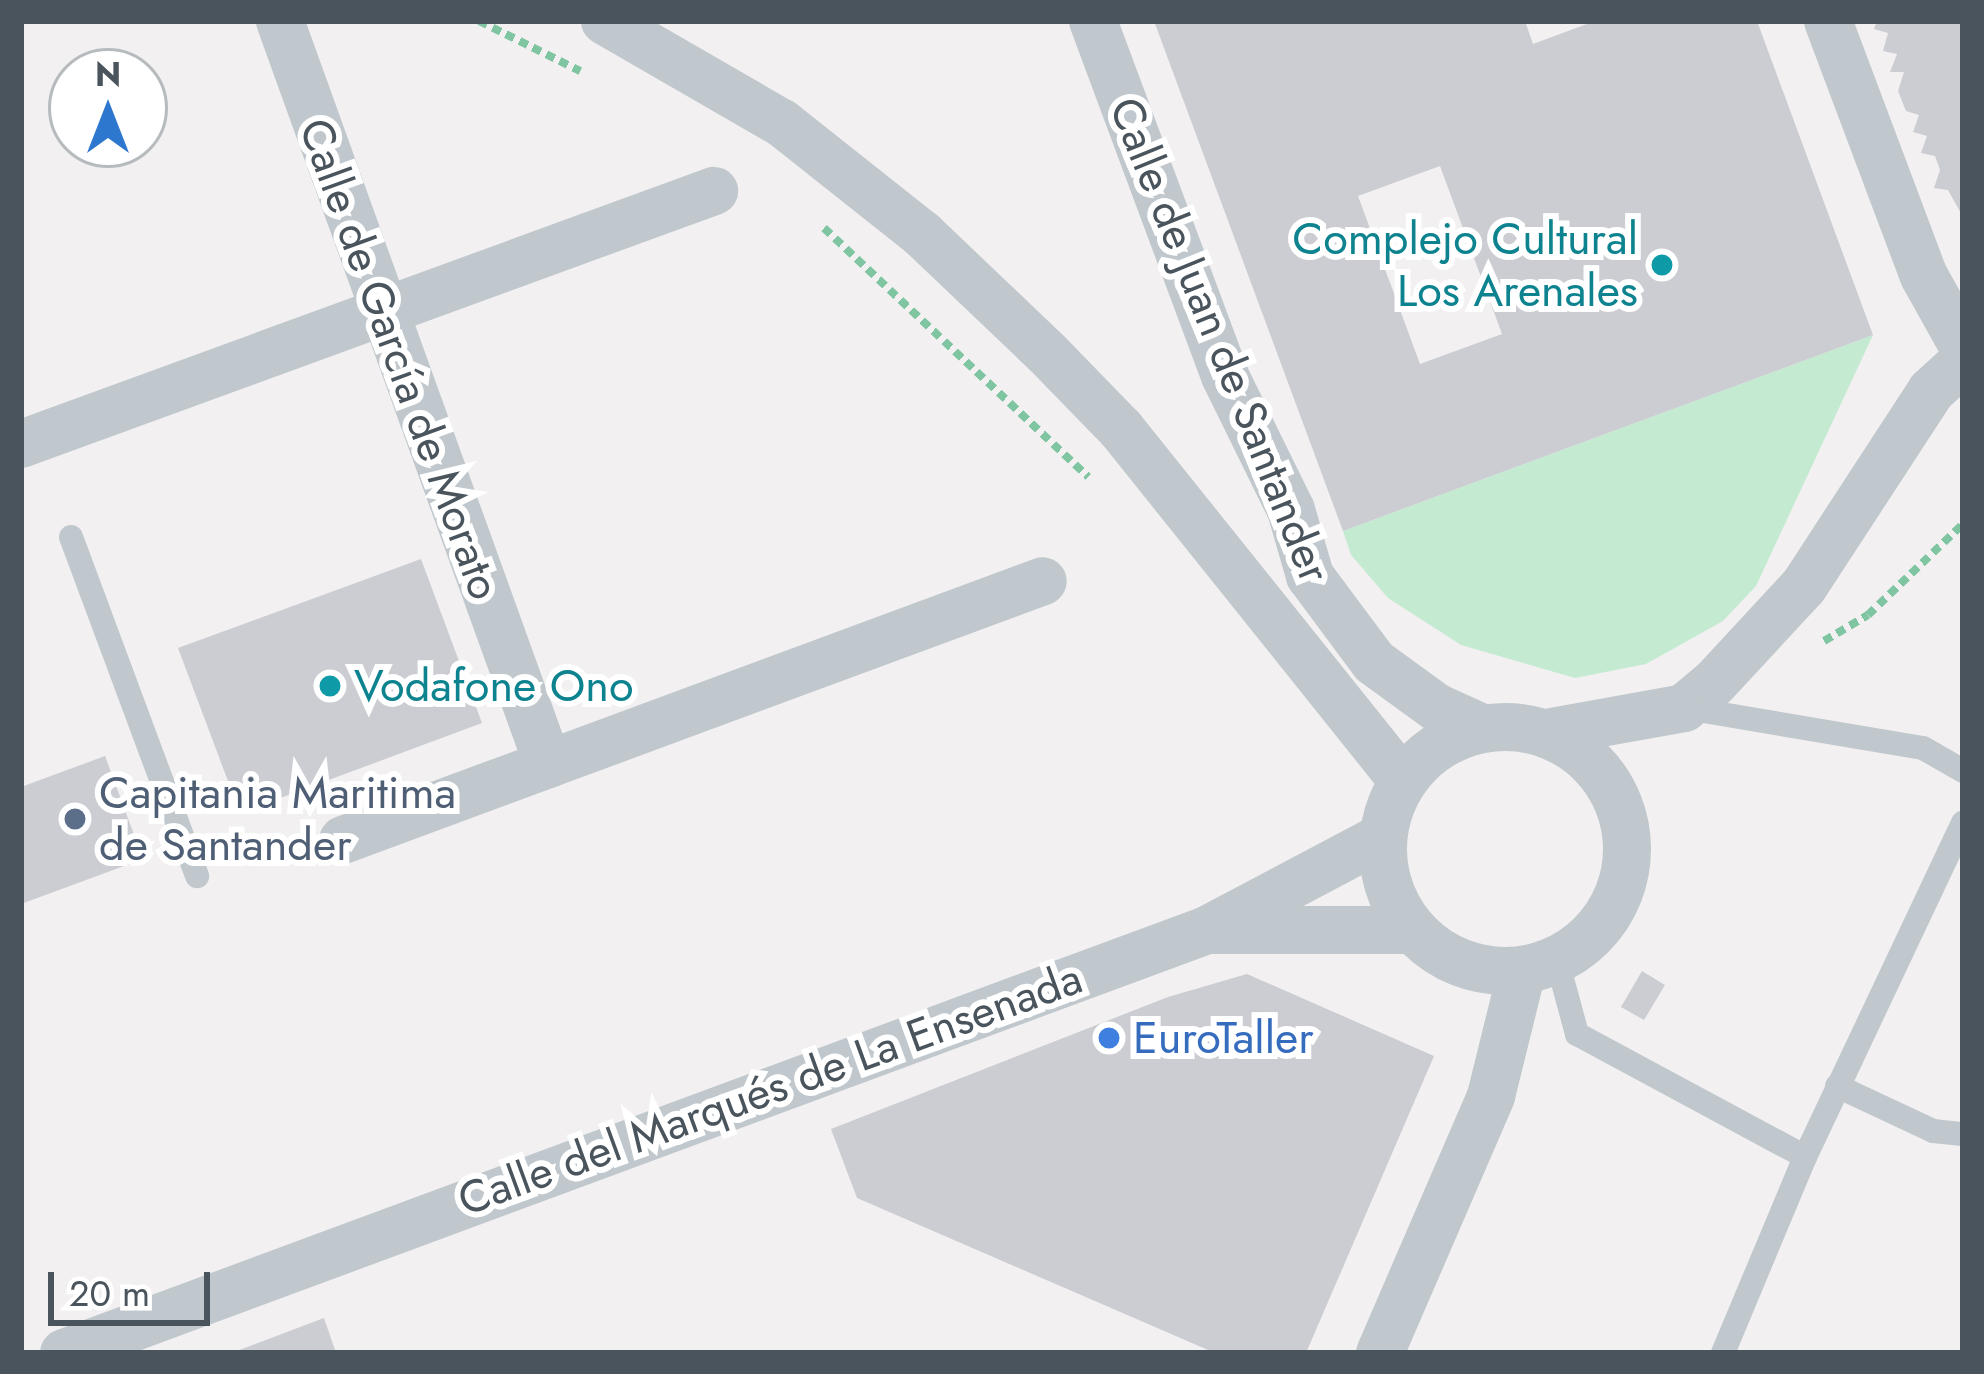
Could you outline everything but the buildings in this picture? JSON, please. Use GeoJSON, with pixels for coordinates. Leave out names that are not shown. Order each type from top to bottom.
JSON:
{"type":"FeatureCollection","features":[{"type":"Feature","properties":{"kind":"street","name":"Calle de García de Morato"},"geometry":{"type":"LineString","coordinates":[[280,21],[379,311],[548,764]]}},
{"type":"Feature","properties":{"kind":"street"},"geometry":{"type":"LineString","coordinates":[[605,21],[782,123],[922,234],[1047,352],[1121,429],[1403,781]]}},
{"type":"Feature","properties":{"kind":"street","name":"Calle de Juan de Santander"},"geometry":{"type":"LineString","coordinates":[[1093,21],[1225,376],[1291,510],[1310,576],[1374,662],[1436,707],[1482,728]]}},
{"type":"Feature","properties":{"kind":"street"},"geometry":{"type":"LineString","coordinates":[[1828,21],[1924,276],[1963,346]]}},
{"type":"Feature","properties":{"kind":"street"},"geometry":{"type":"LineString","coordinates":[[21,444],[714,191]]}},
{"type":"Feature","properties":{"kind":"street"},"geometry":{"type":"LineString","coordinates":[[1551,732],[1600,775],[1626,828],[1626,868],[1613,905],[1590,937],[1539,965],[1470,966],[1412,930],[1388,883],[1383,837],[1403,781],[1451,738],[1482,728],[1551,732],[1684,708],[1779,618],[1930,391],[1963,362]]}},
{"type":"Feature","properties":{"kind":"street"},"geometry":{"type":"LineString","coordinates":[[343,840],[1043,581]]}},
{"type":"Feature","properties":{"kind":"street","name":"Calle del Marqués de La Ensenada"},"geometry":{"type":"LineString","coordinates":[[64,1353],[1207,930],[1383,837]]}},
{"type":"Feature","properties":{"kind":"street","name":"Calle del Marqués de La Ensenada"},"geometry":{"type":"LineString","coordinates":[[1207,930],[1412,930]]}},
{"type":"Feature","properties":{"kind":"street"},"geometry":{"type":"LineString","coordinates":[[1380,1353],[1491,1096],[1539,965]]}},
{"type":"Feature","properties":{"kind":"lane"},"geometry":{"type":"LineString","coordinates":[[71,537],[197,876]]}},
{"type":"Feature","properties":{"kind":"lane"},"geometry":{"type":"LineString","coordinates":[[1684,708],[1923,748],[1963,770]]}},
{"type":"Feature","properties":{"kind":"lane"},"geometry":{"type":"LineString","coordinates":[[1723,1353],[1837,1086],[1963,822]]}},
{"type":"Feature","properties":{"kind":"lane"},"geometry":{"type":"LineString","coordinates":[[1539,965],[1577,1034],[1805,1157]]}},
{"type":"Feature","properties":{"kind":"lane"},"geometry":{"type":"LineString","coordinates":[[1837,1086],[1933,1130],[1963,1134]]}},
{"type":"Feature","properties":{"kind":"path"},"geometry":{"type":"LineString","coordinates":[[479,21],[590,76]]}},
{"type":"Feature","properties":{"kind":"path"},"geometry":{"type":"LineString","coordinates":[[818,223],[1091,480]]}},
{"type":"Feature","properties":{"kind":"path"},"geometry":{"type":"LineString","coordinates":[[1811,642],[1834,640],[1868,615],[1963,524]]}},
{"type":"Feature","properties":{"kind":"green space"},"geometry":{"type":"Polygon","coordinates":[[[1873,335],[1756,586],[1723,621],[1646,664],[1575,678],[1461,645],[1388,598],[1351,555],[1343,531],[1873,335]]]}},
{"type":"Feature","properties":{"kind":"place","name":"Complejo Cultural Los Arenales"},"geometry":{"type":"Point","coordinates":[1662,265]}},
{"type":"Feature","properties":{"kind":"place","name":"Vodafone Ono"},"geometry":{"type":"Point","coordinates":[330,686]}},
{"type":"Feature","properties":{"kind":"place","name":"Capitania Maritima de Santander"},"geometry":{"type":"Point","coordinates":[75,819]}},
{"type":"Feature","properties":{"kind":"place","name":"EuroTaller"},"geometry":{"type":"Point","coordinates":[1109,1038]}}]}
